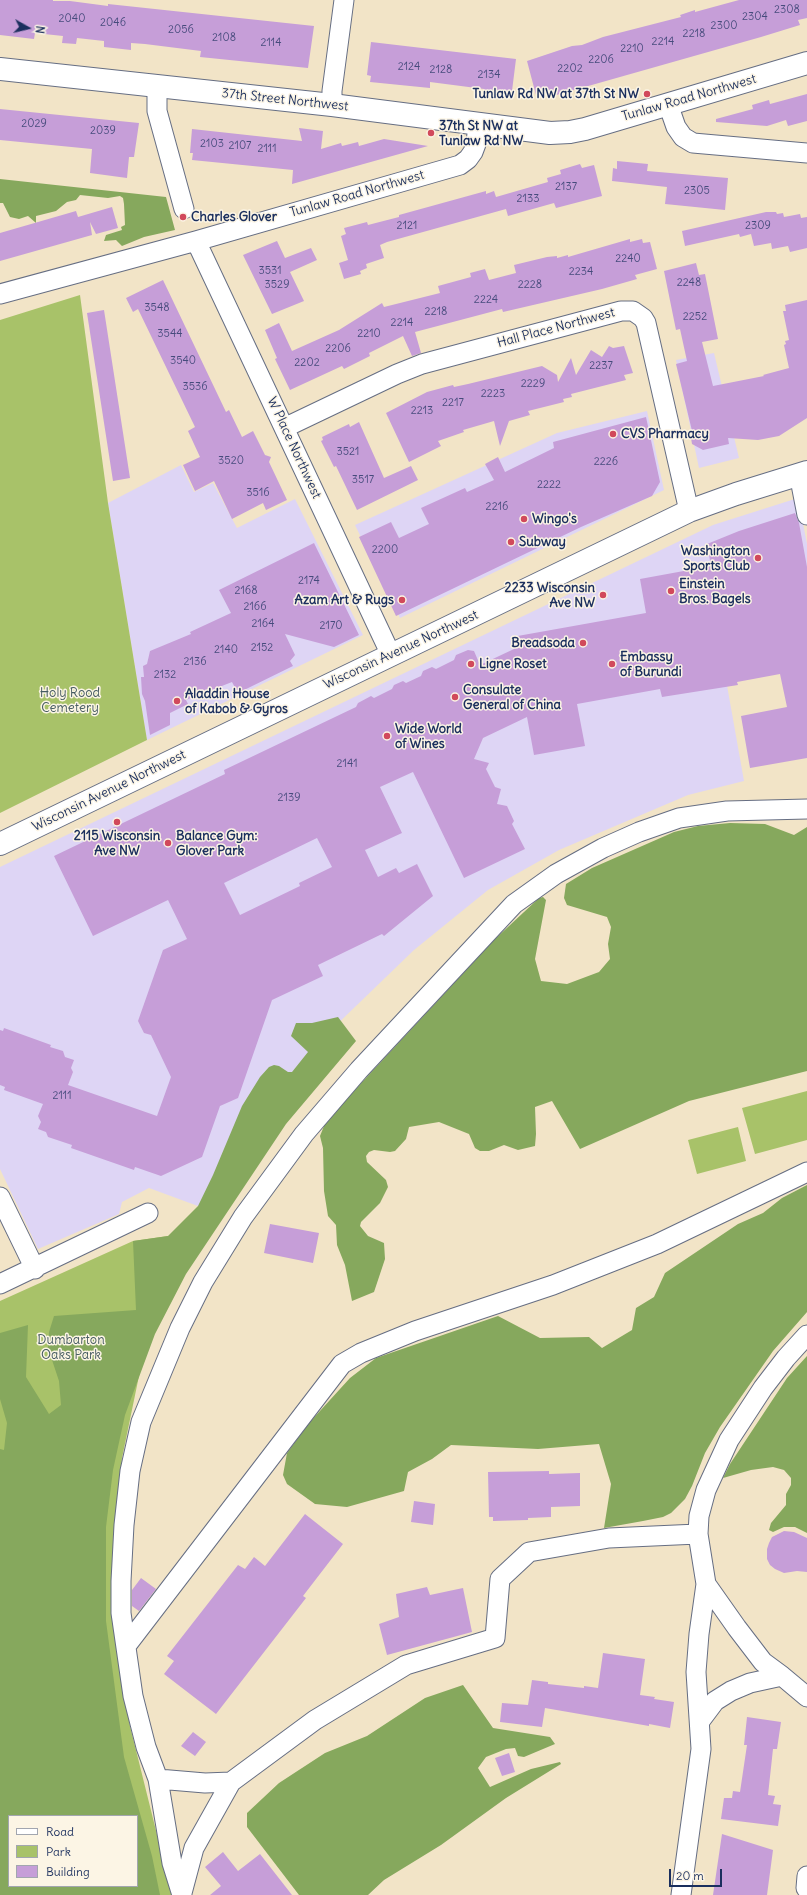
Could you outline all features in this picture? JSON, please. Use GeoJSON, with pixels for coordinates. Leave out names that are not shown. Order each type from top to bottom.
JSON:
{"type":"FeatureCollection","features":[{"type":"Feature","properties":{"kind":"main road","name":"Tunlaw Road Northwest"},"geometry":{"type":"LineString","coordinates":[[570,132],[807,63]]}},
{"type":"Feature","properties":{"kind":"main road","name":"37th Street Northwest"},"geometry":{"type":"LineString","coordinates":[[0,69],[478,123],[538,132],[570,132]]}},
{"type":"Feature","properties":{"kind":"main road","name":"Wisconsin Avenue Northwest"},"geometry":{"type":"LineString","coordinates":[[0,844],[689,511],[803,473]]}},
{"type":"Feature","properties":{"kind":"street"},"geometry":{"type":"LineString","coordinates":[[332,106],[333,85],[344,0]]}},
{"type":"Feature","properties":{"kind":"street"},"geometry":{"type":"LineString","coordinates":[[157,86],[157,110],[184,209]]}},
{"type":"Feature","properties":{"kind":"street"},"geometry":{"type":"LineString","coordinates":[[668,104],[676,127],[683,136],[693,143],[807,153]]}},
{"type":"Feature","properties":{"kind":"street","name":"Tunlaw Road Northwest"},"geometry":{"type":"LineString","coordinates":[[0,294],[196,241],[460,165],[468,159],[473,152],[476,144],[478,123]]}},
{"type":"Feature","properties":{"kind":"street","name":"W Place Northwest"},"geometry":{"type":"LineString","coordinates":[[196,241],[391,655]]}},
{"type":"Feature","properties":{"kind":"street","name":"Hall Place Northwest"},"geometry":{"type":"LineString","coordinates":[[284,428],[397,374],[422,364],[627,310],[638,314],[646,323],[689,511]]}},
{"type":"Feature","properties":{"kind":"street"},"geometry":{"type":"LineString","coordinates":[[803,473],[807,515]]}},
{"type":"Feature","properties":{"kind":"street"},"geometry":{"type":"LineString","coordinates":[[182,1894],[172,1863],[158,1779],[146,1747],[133,1696],[121,1613],[124,1525],[130,1472],[141,1422],[180,1328],[203,1282],[243,1217],[304,1134],[364,1064],[514,904],[556,874],[603,848],[640,832],[679,818],[727,811],[807,809]]}},
{"type":"Feature","properties":{"kind":"street"},"geometry":{"type":"LineString","coordinates":[[126,1646],[342,1364],[361,1354],[415,1331],[554,1285],[657,1244],[807,1172]]}},
{"type":"Feature","properties":{"kind":"street"},"geometry":{"type":"LineString","coordinates":[[0,1197],[34,1269]]}},
{"type":"Feature","properties":{"kind":"street"},"geometry":{"type":"LineString","coordinates":[[0,1284],[148,1213]]}},
{"type":"Feature","properties":{"kind":"street"},"geometry":{"type":"LineString","coordinates":[[682,1895],[701,1749],[696,1672],[699,1634],[706,1584],[698,1534],[699,1516],[706,1490],[729,1440],[782,1362],[807,1335]]}},
{"type":"Feature","properties":{"kind":"street"},"geometry":{"type":"LineString","coordinates":[[182,1894],[194,1848],[232,1782],[315,1720],[406,1665],[496,1638],[500,1579],[529,1552],[609,1538],[698,1534]]}},
{"type":"Feature","properties":{"kind":"street"},"geometry":{"type":"LineString","coordinates":[[706,1584],[763,1662],[807,1697]]}},
{"type":"Feature","properties":{"kind":"street"},"geometry":{"type":"LineString","coordinates":[[700,1721],[715,1701],[731,1691],[750,1683],[782,1676]]}},
{"type":"Feature","properties":{"kind":"street"},"geometry":{"type":"LineString","coordinates":[[158,1779],[205,1783],[232,1782]]}},
{"type":"Feature","properties":{"kind":"shaded area"},"geometry":{"type":"Polygon","coordinates":[[[714,353],[739,458],[699,468],[676,360],[714,353]]]}},
{"type":"Feature","properties":{"kind":"shaded area"},"geometry":{"type":"Polygon","coordinates":[[[647,411],[664,490],[400,618],[355,525],[557,433],[647,411]]]}},
{"type":"Feature","properties":{"kind":"shaded area"},"geometry":{"type":"Polygon","coordinates":[[[181,465],[194,492],[213,483],[237,528],[295,499],[363,635],[147,740],[108,503],[181,465]]]}},
{"type":"Feature","properties":{"kind":"shaded area"},"geometry":{"type":"Polygon","coordinates":[[[798,498],[807,544],[807,618],[720,646],[744,781],[688,795],[559,850],[488,890],[414,950],[328,1033],[206,1209],[149,1188],[122,1202],[119,1214],[38,1249],[0,1169],[0,867],[713,525],[798,498]]]}},
{"type":"Feature","properties":{"kind":"green space"},"geometry":{"type":"Polygon","coordinates":[[[0,179],[166,197],[175,230],[144,237],[122,246],[116,240],[104,241],[106,235],[122,230],[121,227],[125,225],[123,198],[120,196],[108,198],[80,195],[76,200],[67,202],[56,211],[36,216],[36,223],[28,216],[19,219],[10,217],[3,203],[0,203],[0,179]]]}},
{"type":"Feature","properties":{"kind":"green space","name":"Holy Rood Cemetery"},"geometry":{"type":"Polygon","coordinates":[[[80,295],[108,503],[147,740],[0,813],[0,320],[80,295]]]}},
{"type":"Feature","properties":{"kind":"green space"},"geometry":{"type":"Polygon","coordinates":[[[730,823],[765,824],[794,835],[807,827],[807,1071],[689,1101],[580,1149],[552,1101],[535,1107],[535,1146],[518,1150],[504,1145],[489,1151],[480,1151],[475,1148],[469,1134],[439,1122],[409,1127],[406,1139],[395,1151],[390,1152],[374,1150],[369,1152],[366,1156],[367,1162],[386,1180],[388,1187],[380,1203],[361,1222],[360,1226],[368,1236],[384,1243],[385,1259],[374,1292],[352,1301],[345,1265],[337,1245],[336,1225],[328,1216],[324,1191],[323,1148],[320,1136],[326,1121],[494,940],[539,898],[543,897],[546,900],[535,959],[541,981],[567,984],[599,972],[610,959],[608,944],[611,927],[607,917],[567,905],[564,898],[566,884],[592,868],[674,832],[698,826],[730,823]]]}},
{"type":"Feature","properties":{"kind":"green space","name":"Dumbarton Oaks Park"},"geometry":{"type":"Polygon","coordinates":[[[338,1017],[356,1041],[286,1124],[186,1274],[155,1334],[125,1415],[113,1470],[106,1527],[106,1621],[124,1757],[152,1856],[160,1895],[0,1895],[0,1449],[4,1450],[7,1423],[0,1399],[0,1333],[28,1325],[26,1377],[49,1414],[61,1405],[59,1381],[48,1348],[49,1332],[54,1316],[136,1310],[133,1241],[168,1236],[198,1206],[213,1175],[242,1106],[260,1077],[269,1067],[274,1065],[279,1066],[288,1072],[292,1072],[308,1052],[291,1036],[296,1023],[312,1023],[338,1017]]]}},
{"type":"Feature","properties":{"kind":"green space"},"geometry":{"type":"Polygon","coordinates":[[[807,1091],[807,1140],[755,1154],[742,1108],[807,1091]]]}},
{"type":"Feature","properties":{"kind":"green space"},"geometry":{"type":"Polygon","coordinates":[[[738,1127],[746,1161],[697,1174],[688,1140],[738,1127]]]}},
{"type":"Feature","properties":{"kind":"green space"},"geometry":{"type":"Polygon","coordinates":[[[807,1185],[807,1312],[773,1351],[720,1427],[705,1453],[692,1486],[685,1499],[671,1513],[663,1517],[604,1528],[611,1484],[599,1444],[538,1449],[451,1445],[432,1459],[408,1472],[404,1491],[347,1507],[315,1504],[287,1484],[283,1475],[287,1453],[309,1423],[350,1378],[376,1358],[498,1316],[540,1338],[589,1337],[602,1348],[632,1330],[636,1308],[654,1297],[665,1273],[738,1224],[763,1213],[782,1198],[807,1185]]]}},
{"type":"Feature","properties":{"kind":"green space","name":"Dumbarton Oaks Park"},"geometry":{"type":"Polygon","coordinates":[[[168,1236],[122,1458],[114,1557],[117,1640],[130,1726],[172,1895],[0,1895],[0,1301],[133,1241],[168,1236]]]}},
{"type":"Feature","properties":{"kind":"green space"},"geometry":{"type":"Polygon","coordinates":[[[807,1356],[807,1533],[795,1527],[784,1527],[773,1532],[769,1530],[771,1523],[786,1505],[786,1494],[791,1485],[791,1478],[784,1470],[773,1467],[751,1470],[723,1478],[730,1464],[787,1378],[807,1356]]]}},
{"type":"Feature","properties":{"kind":"green space"},"geometry":{"type":"Polygon","coordinates":[[[463,1685],[493,1728],[550,1737],[555,1744],[524,1757],[518,1756],[515,1748],[506,1749],[486,1757],[478,1768],[490,1787],[531,1769],[560,1762],[561,1764],[506,1798],[441,1845],[384,1880],[368,1895],[299,1895],[247,1827],[247,1813],[279,1783],[325,1753],[367,1736],[425,1698],[463,1685]]]}},
{"type":"Feature","properties":{"kind":"building"},"geometry":{"type":"Polygon","coordinates":[[[0,0],[53,0],[108,6],[108,4],[314,26],[308,68],[200,57],[201,51],[145,44],[131,43],[131,50],[104,47],[104,41],[77,38],[76,44],[62,43],[63,36],[35,33],[34,39],[0,35],[0,0]]]}},
{"type":"Feature","properties":{"kind":"building"},"geometry":{"type":"Polygon","coordinates":[[[739,0],[807,0],[807,18],[798,20],[800,25],[761,37],[553,96],[552,91],[536,95],[527,61],[572,46],[582,45],[603,37],[681,17],[680,15],[695,10],[695,12],[739,0]]]}},
{"type":"Feature","properties":{"kind":"building"},"geometry":{"type":"Polygon","coordinates":[[[371,42],[516,59],[512,91],[507,91],[507,96],[484,94],[484,89],[430,82],[430,88],[370,82],[371,76],[367,75],[371,42]]]}},
{"type":"Feature","properties":{"kind":"building"},"geometry":{"type":"Polygon","coordinates":[[[807,94],[807,121],[788,126],[786,120],[767,126],[716,122],[716,119],[753,109],[752,105],[769,100],[770,104],[807,94]]]}},
{"type":"Feature","properties":{"kind":"building"},"geometry":{"type":"Polygon","coordinates":[[[0,109],[139,123],[134,157],[129,157],[127,178],[90,173],[92,149],[0,140],[0,109]]]}},
{"type":"Feature","properties":{"kind":"building"},"geometry":{"type":"Polygon","coordinates":[[[299,128],[323,131],[321,149],[341,143],[342,146],[358,142],[359,146],[384,139],[428,146],[292,184],[293,170],[192,160],[193,153],[190,153],[192,129],[302,141],[299,128]]]}},
{"type":"Feature","properties":{"kind":"building"},"geometry":{"type":"Polygon","coordinates":[[[617,161],[648,164],[647,171],[728,178],[725,210],[665,204],[667,187],[612,181],[613,168],[617,169],[617,161]]]}},
{"type":"Feature","properties":{"kind":"building"},"geometry":{"type":"Polygon","coordinates":[[[580,164],[582,168],[594,165],[602,196],[556,208],[554,203],[508,216],[506,209],[387,242],[380,245],[384,258],[366,264],[367,268],[360,271],[361,274],[344,279],[339,263],[348,260],[341,236],[346,234],[344,228],[367,222],[368,225],[399,217],[399,215],[486,191],[486,194],[494,191],[496,197],[548,182],[547,178],[561,174],[560,170],[580,164]]]}},
{"type":"Feature","properties":{"kind":"building"},"geometry":{"type":"Polygon","coordinates":[[[112,207],[118,228],[96,234],[90,222],[92,235],[0,261],[0,233],[76,211],[78,217],[112,207]]]}},
{"type":"Feature","properties":{"kind":"building"},"geometry":{"type":"Polygon","coordinates":[[[766,212],[776,212],[777,214],[783,213],[784,217],[800,214],[801,218],[807,217],[807,248],[790,252],[788,246],[772,249],[771,243],[754,246],[751,234],[740,237],[739,234],[685,246],[682,231],[766,212]]]}},
{"type":"Feature","properties":{"kind":"building"},"geometry":{"type":"Polygon","coordinates":[[[630,239],[630,242],[642,239],[643,243],[650,242],[657,269],[635,275],[637,279],[602,289],[503,312],[502,309],[415,332],[421,353],[412,356],[403,336],[369,353],[370,356],[344,369],[342,366],[290,390],[275,359],[277,358],[265,330],[279,323],[292,351],[339,330],[382,303],[384,307],[440,293],[438,286],[471,277],[470,273],[485,269],[489,280],[516,273],[514,265],[547,257],[557,256],[557,258],[568,255],[568,257],[630,239]]]}},
{"type":"Feature","properties":{"kind":"building"},"geometry":{"type":"Polygon","coordinates":[[[277,241],[285,258],[311,248],[317,260],[290,272],[304,301],[272,314],[243,255],[277,241]]]}},
{"type":"Feature","properties":{"kind":"building"},"geometry":{"type":"Polygon","coordinates":[[[696,263],[699,275],[705,274],[718,339],[702,342],[713,386],[764,376],[763,375],[789,368],[784,345],[786,344],[785,341],[789,340],[783,311],[786,311],[785,305],[807,300],[807,418],[779,436],[758,440],[728,438],[729,444],[703,450],[692,444],[691,438],[693,435],[676,364],[687,361],[680,329],[676,330],[664,271],[696,263]]]}},
{"type":"Feature","properties":{"kind":"building"},"geometry":{"type":"Polygon","coordinates":[[[163,280],[226,412],[229,410],[242,437],[253,431],[265,455],[271,457],[269,462],[287,500],[266,510],[263,503],[232,519],[214,481],[195,491],[183,465],[200,457],[188,431],[195,427],[138,309],[133,312],[126,298],[163,280]]]}},
{"type":"Feature","properties":{"kind":"building"},"geometry":{"type":"Polygon","coordinates":[[[104,310],[130,478],[113,481],[87,313],[104,310]]]}},
{"type":"Feature","properties":{"kind":"building"},"geometry":{"type":"Polygon","coordinates":[[[609,346],[613,348],[624,346],[633,373],[624,375],[626,380],[571,394],[572,397],[563,399],[564,402],[528,411],[530,415],[509,421],[500,446],[494,421],[463,430],[464,432],[438,441],[441,446],[409,462],[386,413],[427,392],[453,385],[454,387],[468,384],[542,366],[557,375],[558,382],[571,358],[576,375],[591,350],[602,357],[609,346]]]}},
{"type":"Feature","properties":{"kind":"building"},"geometry":{"type":"Polygon","coordinates":[[[646,417],[660,482],[652,496],[581,527],[396,616],[359,537],[391,522],[399,538],[429,524],[421,508],[465,488],[467,492],[494,480],[485,464],[498,457],[505,472],[554,448],[553,442],[646,417]]]}},
{"type":"Feature","properties":{"kind":"building"},"geometry":{"type":"Polygon","coordinates":[[[359,422],[384,478],[411,466],[418,480],[357,510],[336,466],[334,467],[321,441],[323,440],[322,437],[349,424],[350,427],[359,422]]]}},
{"type":"Feature","properties":{"kind":"building"},"geometry":{"type":"Polygon","coordinates":[[[795,513],[799,523],[807,567],[807,758],[750,768],[741,716],[787,707],[780,674],[737,682],[738,685],[662,697],[660,689],[577,704],[585,746],[534,755],[527,717],[483,738],[474,759],[489,763],[486,769],[495,787],[501,789],[497,804],[507,806],[514,821],[512,824],[525,849],[464,878],[413,772],[380,787],[402,833],[365,850],[378,877],[396,868],[399,873],[417,864],[433,896],[384,936],[382,934],[318,965],[323,976],[272,1000],[238,1098],[220,1106],[202,1157],[161,1176],[135,1167],[134,1170],[71,1148],[72,1145],[48,1137],[46,1132],[38,1129],[41,1122],[38,1116],[43,1104],[4,1090],[5,1087],[0,1085],[0,1030],[3,1031],[4,1028],[51,1045],[50,1047],[63,1051],[65,1057],[74,1060],[71,1068],[73,1072],[68,1085],[157,1116],[171,1077],[151,1035],[144,1033],[138,1021],[163,950],[187,939],[168,900],[93,936],[54,856],[225,774],[224,770],[356,707],[358,703],[371,696],[374,698],[392,689],[394,685],[403,681],[406,683],[421,676],[423,671],[432,667],[436,669],[454,660],[456,655],[468,650],[474,651],[480,665],[514,649],[512,637],[646,613],[640,579],[711,566],[707,544],[739,531],[795,513]],[[317,838],[224,883],[240,915],[300,886],[299,883],[332,867],[317,838]]]}},
{"type":"Feature","properties":{"kind":"building"},"geometry":{"type":"Polygon","coordinates":[[[314,543],[359,635],[334,647],[285,634],[295,655],[290,661],[293,666],[238,693],[232,682],[186,700],[188,704],[170,713],[170,725],[150,735],[145,701],[142,694],[141,677],[144,677],[143,666],[147,664],[150,651],[191,634],[190,632],[231,613],[219,590],[314,543]]]}},
{"type":"Feature","properties":{"kind":"building"},"geometry":{"type":"Polygon","coordinates":[[[270,1224],[319,1233],[313,1263],[264,1253],[270,1224]]]}},
{"type":"Feature","properties":{"kind":"building"},"geometry":{"type":"Polygon","coordinates":[[[549,1471],[549,1474],[580,1473],[580,1506],[551,1507],[551,1517],[528,1518],[528,1520],[493,1521],[493,1517],[489,1517],[488,1472],[549,1471]]]}},
{"type":"Feature","properties":{"kind":"building"},"geometry":{"type":"Polygon","coordinates":[[[414,1501],[435,1504],[433,1525],[411,1522],[414,1501]]]}},
{"type":"Feature","properties":{"kind":"building"},"geometry":{"type":"Polygon","coordinates":[[[305,1514],[343,1544],[303,1596],[306,1598],[216,1714],[164,1674],[174,1661],[167,1656],[238,1565],[245,1569],[254,1557],[265,1566],[305,1514]]]}},
{"type":"Feature","properties":{"kind":"building"},"geometry":{"type":"Polygon","coordinates":[[[784,1531],[794,1532],[807,1538],[807,1572],[797,1571],[784,1573],[770,1565],[767,1559],[767,1549],[769,1543],[772,1537],[784,1531]]]}},
{"type":"Feature","properties":{"kind":"building"},"geometry":{"type":"Polygon","coordinates":[[[141,1578],[156,1589],[139,1611],[132,1606],[132,1590],[141,1578]]]}},
{"type":"Feature","properties":{"kind":"building"},"geometry":{"type":"Polygon","coordinates":[[[427,1587],[430,1595],[463,1588],[472,1632],[387,1655],[379,1624],[399,1617],[396,1594],[427,1587]]]}},
{"type":"Feature","properties":{"kind":"building"},"geometry":{"type":"Polygon","coordinates":[[[603,1653],[645,1659],[640,1695],[674,1702],[670,1728],[649,1724],[649,1726],[545,1708],[542,1727],[500,1722],[502,1703],[528,1705],[532,1680],[548,1682],[548,1684],[598,1688],[603,1653]]]}},
{"type":"Feature","properties":{"kind":"building"},"geometry":{"type":"Polygon","coordinates":[[[747,1717],[781,1722],[777,1749],[773,1749],[768,1795],[775,1796],[773,1804],[781,1805],[778,1826],[721,1819],[724,1798],[732,1798],[733,1791],[740,1792],[747,1745],[744,1745],[747,1717]]]}},
{"type":"Feature","properties":{"kind":"building"},"geometry":{"type":"Polygon","coordinates":[[[193,1732],[206,1742],[195,1756],[181,1746],[193,1732]]]}},
{"type":"Feature","properties":{"kind":"building"},"geometry":{"type":"Polygon","coordinates":[[[509,1753],[515,1772],[502,1776],[495,1758],[509,1753]]]}},
{"type":"Feature","properties":{"kind":"building"},"geometry":{"type":"Polygon","coordinates":[[[722,1834],[773,1850],[767,1895],[713,1895],[722,1834]]]}},
{"type":"Feature","properties":{"kind":"building"},"geometry":{"type":"Polygon","coordinates":[[[223,1852],[238,1871],[260,1854],[292,1895],[210,1895],[221,1886],[205,1867],[223,1852]]]}},
{"type":"Feature","properties":{"kind":"place","name":"Tunlaw Rd NW at 37th St NW"},"geometry":{"type":"Point","coordinates":[647,94]}},
{"type":"Feature","properties":{"kind":"place","name":"37th St NW at Tunlaw Rd NW"},"geometry":{"type":"Point","coordinates":[431,133]}},
{"type":"Feature","properties":{"kind":"place","name":"Charles Glover"},"geometry":{"type":"Point","coordinates":[183,217]}},
{"type":"Feature","properties":{"kind":"place","name":"CVS Pharmacy"},"geometry":{"type":"Point","coordinates":[613,434]}},
{"type":"Feature","properties":{"kind":"place","name":"Wingo's"},"geometry":{"type":"Point","coordinates":[524,519]}},
{"type":"Feature","properties":{"kind":"place","name":"Subway"},"geometry":{"type":"Point","coordinates":[511,542]}},
{"type":"Feature","properties":{"kind":"place","name":"Washington Sports Club"},"geometry":{"type":"Point","coordinates":[758,558]}},
{"type":"Feature","properties":{"kind":"place","name":"Einstein Bros. Bagels"},"geometry":{"type":"Point","coordinates":[671,591]}},
{"type":"Feature","properties":{"kind":"place","name":"2233 Wisconsin Ave NW"},"geometry":{"type":"Point","coordinates":[603,595]}},
{"type":"Feature","properties":{"kind":"place","name":"Azam Art & Rugs"},"geometry":{"type":"Point","coordinates":[402,600]}},
{"type":"Feature","properties":{"kind":"place","name":"Breadsoda"},"geometry":{"type":"Point","coordinates":[583,643]}},
{"type":"Feature","properties":{"kind":"place","name":"Ligne Roset"},"geometry":{"type":"Point","coordinates":[471,664]}},
{"type":"Feature","properties":{"kind":"place","name":"Embassy of Burundi"},"geometry":{"type":"Point","coordinates":[612,664]}},
{"type":"Feature","properties":{"kind":"place","name":"Consulate General of China"},"geometry":{"type":"Point","coordinates":[455,697]}},
{"type":"Feature","properties":{"kind":"place","name":"Aladdin House of Kabob & Gyros"},"geometry":{"type":"Point","coordinates":[177,701]}},
{"type":"Feature","properties":{"kind":"place","name":"Wide World of Wines"},"geometry":{"type":"Point","coordinates":[387,736]}},
{"type":"Feature","properties":{"kind":"place","name":"2115 Wisconsin Ave NW"},"geometry":{"type":"Point","coordinates":[117,822]}},
{"type":"Feature","properties":{"kind":"place","name":"Balance Gym: Glover Park"},"geometry":{"type":"Point","coordinates":[168,843]}}]}
